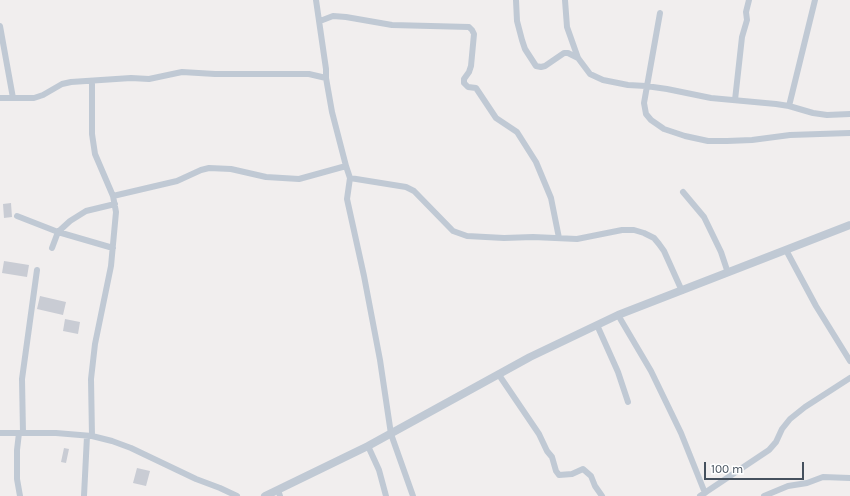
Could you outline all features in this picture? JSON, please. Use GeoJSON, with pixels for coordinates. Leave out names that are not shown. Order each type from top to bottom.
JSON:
{"type":"FeatureCollection","features":[{"type":"Feature","properties":{"kind":"street"},"geometry":{"type":"LineString","coordinates":[[316,0],[320,21],[326,78],[332,112],[350,178],[347,199],[380,360],[391,434],[413,496]]}},
{"type":"Feature","properties":{"kind":"street"},"geometry":{"type":"LineString","coordinates":[[516,0],[517,21],[522,40],[525,49],[536,66],[545,66],[564,53],[568,53],[578,58]]}},
{"type":"Feature","properties":{"kind":"street"},"geometry":{"type":"LineString","coordinates":[[565,0],[567,27],[578,58],[590,74],[603,80],[711,98],[789,106],[812,113],[827,115],[850,114]]}},
{"type":"Feature","properties":{"kind":"street"},"geometry":{"type":"LineString","coordinates":[[735,100],[742,37],[747,20],[746,12],[749,0]]}},
{"type":"Feature","properties":{"kind":"street"},"geometry":{"type":"LineString","coordinates":[[789,106],[815,0]]}},
{"type":"Feature","properties":{"kind":"street"},"geometry":{"type":"LineString","coordinates":[[660,13],[646,86],[644,109],[651,120],[664,129],[685,136],[708,141],[752,140],[790,135],[850,133]]}},
{"type":"Feature","properties":{"kind":"street"},"geometry":{"type":"LineString","coordinates":[[320,21],[333,16],[392,25],[469,27],[474,34],[470,72],[464,79],[464,83],[468,87],[476,88],[496,118],[517,132],[536,162],[552,198],[559,238]]}},
{"type":"Feature","properties":{"kind":"street"},"geometry":{"type":"LineString","coordinates":[[0,26],[13,98]]}},
{"type":"Feature","properties":{"kind":"street"},"geometry":{"type":"LineString","coordinates":[[0,98],[34,98],[43,95],[62,84],[131,78],[150,79],[182,72],[215,74],[309,74],[326,78]]}},
{"type":"Feature","properties":{"kind":"street"},"geometry":{"type":"LineString","coordinates":[[84,496],[90,436],[91,379],[95,344],[111,266],[116,224],[114,196],[95,154],[92,134],[92,81]]}},
{"type":"Feature","properties":{"kind":"street"},"geometry":{"type":"LineString","coordinates":[[114,196],[177,181],[209,168],[230,169],[266,177],[299,179],[346,166]]}},
{"type":"Feature","properties":{"kind":"street"},"geometry":{"type":"LineString","coordinates":[[350,178],[406,187],[414,191],[453,232],[474,237],[577,238],[608,231],[622,230],[634,230],[644,233],[654,238],[664,251],[682,291]]}},
{"type":"Feature","properties":{"kind":"street"},"geometry":{"type":"LineString","coordinates":[[682,192],[704,217],[722,252],[728,273]]}},
{"type":"Feature","properties":{"kind":"street"},"geometry":{"type":"LineString","coordinates":[[52,248],[58,232],[70,221],[86,211],[115,204]]}},
{"type":"Feature","properties":{"kind":"street"},"geometry":{"type":"LineString","coordinates":[[17,216],[58,232],[113,248]]}},
{"type":"Feature","properties":{"kind":"street"},"geometry":{"type":"LineString","coordinates":[[265,496],[279,493],[391,434],[530,357],[618,315],[850,225]]}},
{"type":"Feature","properties":{"kind":"street"},"geometry":{"type":"LineString","coordinates":[[786,250],[816,306],[850,361]]}},
{"type":"Feature","properties":{"kind":"street"},"geometry":{"type":"LineString","coordinates":[[20,496],[17,479],[17,450],[21,433],[22,379],[37,270]]}},
{"type":"Feature","properties":{"kind":"street"},"geometry":{"type":"LineString","coordinates":[[618,315],[651,371],[680,433],[703,494],[769,450],[776,442],[782,429],[790,419],[805,407],[850,378]]}},
{"type":"Feature","properties":{"kind":"street"},"geometry":{"type":"LineString","coordinates":[[597,325],[618,372],[628,402]]}},
{"type":"Feature","properties":{"kind":"street"},"geometry":{"type":"LineString","coordinates":[[499,375],[539,434],[552,457],[556,471],[559,475],[572,474],[583,469],[591,476],[595,486],[602,496]]}},
{"type":"Feature","properties":{"kind":"street"},"geometry":{"type":"LineString","coordinates":[[0,432],[56,433],[90,436],[112,441],[131,448],[196,479],[237,496]]}},
{"type":"Feature","properties":{"kind":"street"},"geometry":{"type":"LineString","coordinates":[[368,446],[379,470],[386,496]]}},
{"type":"Feature","properties":{"kind":"street"},"geometry":{"type":"LineString","coordinates":[[764,496],[788,486],[807,483],[824,477],[850,478]]}},
{"type":"Feature","properties":{"kind":"building"},"geometry":{"type":"Polygon","coordinates":[[[11,203],[12,217],[4,218],[3,204],[11,203]]]}},
{"type":"Feature","properties":{"kind":"building"},"geometry":{"type":"Polygon","coordinates":[[[4,261],[29,265],[27,277],[2,273],[4,261]]]}},
{"type":"Feature","properties":{"kind":"building"},"geometry":{"type":"Polygon","coordinates":[[[40,296],[66,302],[63,315],[37,309],[40,296]]]}},
{"type":"Feature","properties":{"kind":"building"},"geometry":{"type":"Polygon","coordinates":[[[65,319],[80,322],[78,334],[63,331],[65,319]]]}},
{"type":"Feature","properties":{"kind":"building"},"geometry":{"type":"Polygon","coordinates":[[[64,448],[69,449],[66,463],[61,462],[64,448]]]}},
{"type":"Feature","properties":{"kind":"building"},"geometry":{"type":"Polygon","coordinates":[[[137,468],[150,471],[146,486],[133,483],[137,468]]]}}]}
